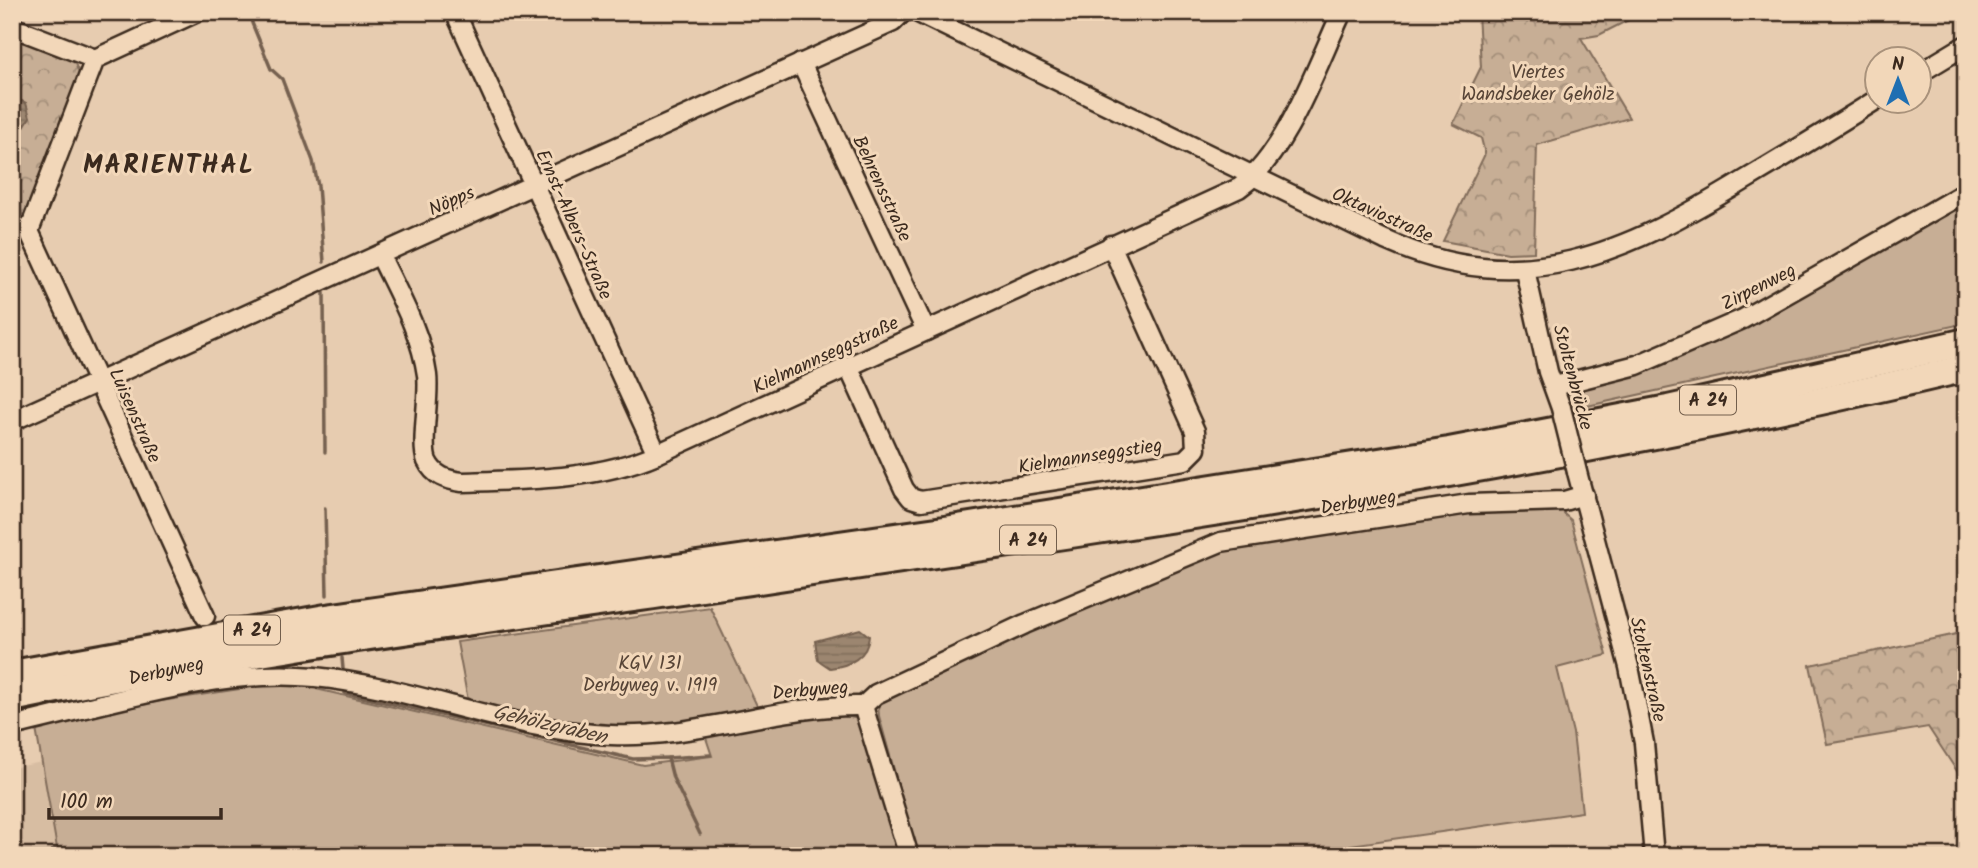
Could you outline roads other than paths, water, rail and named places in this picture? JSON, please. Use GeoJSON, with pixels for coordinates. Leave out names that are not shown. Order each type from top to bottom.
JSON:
{"type":"FeatureCollection","features":[{"type":"Feature","properties":{"kind":"highway","name":"A 24"},"geometry":{"type":"LineString","coordinates":[[12,674],[326,618],[964,527],[1449,451],[1668,409],[1966,342]]}},
{"type":"Feature","properties":{"kind":"highway","name":"A 24"},"geometry":{"type":"LineString","coordinates":[[12,698],[243,656],[1187,517],[1545,458],[1966,368]]}},
{"type":"Feature","properties":{"kind":"street"},"geometry":{"type":"LineString","coordinates":[[21,228],[95,58],[197,12]]}},
{"type":"Feature","properties":{"kind":"street","name":"Ernst-Albers-Straße"},"geometry":{"type":"LineString","coordinates":[[455,12],[657,454]]}},
{"type":"Feature","properties":{"kind":"street","name":"Nöpps"},"geometry":{"type":"LineString","coordinates":[[12,421],[802,64],[893,22],[903,12]]}},
{"type":"Feature","properties":{"kind":"street","name":"Oktaviostraße"},"geometry":{"type":"LineString","coordinates":[[916,12],[1385,240],[1432,259],[1478,268],[1525,270],[1573,263],[1621,247],[1709,202],[1862,109]]}},
{"type":"Feature","properties":{"kind":"street","name":"Kielmannseggstraße"},"geometry":{"type":"LineString","coordinates":[[380,255],[411,321],[423,355],[429,397],[425,453],[435,472],[452,481],[506,480],[606,471],[657,454],[1239,188],[1256,176],[1277,148],[1342,12]]}},
{"type":"Feature","properties":{"kind":"street"},"geometry":{"type":"LineString","coordinates":[[12,27],[95,58]]}},
{"type":"Feature","properties":{"kind":"street"},"geometry":{"type":"LineString","coordinates":[[1932,66],[1966,45]]}},
{"type":"Feature","properties":{"kind":"street","name":"Behrensstraße"},"geometry":{"type":"LineString","coordinates":[[802,64],[926,331]]}},
{"type":"Feature","properties":{"kind":"street","name":"Zirpenweg"},"geometry":{"type":"LineString","coordinates":[[1555,386],[1637,365],[1743,319],[1966,192]]}},
{"type":"Feature","properties":{"kind":"street","name":"Luisenstraße"},"geometry":{"type":"LineString","coordinates":[[21,228],[98,382],[205,616]]}},
{"type":"Feature","properties":{"kind":"street","name":"Kielmannseggstieg"},"geometry":{"type":"LineString","coordinates":[[848,366],[904,489],[911,498],[921,501],[1185,460],[1196,449],[1195,431],[1111,245]]}},
{"type":"Feature","properties":{"kind":"street","name":"Stoltenbrücke"},"geometry":{"type":"LineString","coordinates":[[1525,270],[1548,372],[1555,386],[1584,495]]}},
{"type":"Feature","properties":{"kind":"street","name":"Derbyweg"},"geometry":{"type":"LineString","coordinates":[[12,726],[212,682],[290,676],[349,681],[502,718],[587,733],[631,736],[720,724],[816,706],[863,706],[876,694],[1025,624],[1221,542],[1469,504],[1564,500],[1584,495]]}},
{"type":"Feature","properties":{"kind":"street","name":"Stoltenstraße"},"geometry":{"type":"LineString","coordinates":[[1584,495],[1629,667],[1644,743],[1654,856]]}},
{"type":"Feature","properties":{"kind":"street"},"geometry":{"type":"LineString","coordinates":[[863,706],[909,856]]}},
{"type":"Feature","properties":{"kind":"waterway","name":"Gehölzgraben"},"geometry":{"type":"LineString","coordinates":[[251,12],[252,23],[271,69],[282,79],[313,161],[318,186],[324,262]]}},
{"type":"Feature","properties":{"kind":"waterway","name":"Gehölzgraben"},"geometry":{"type":"LineString","coordinates":[[324,293],[325,452]]}},
{"type":"Feature","properties":{"kind":"waterway","name":"Gehölzgraben"},"geometry":{"type":"LineString","coordinates":[[325,508],[327,595]]}},
{"type":"Feature","properties":{"kind":"waterway","name":"Gehölzgraben"},"geometry":{"type":"LineString","coordinates":[[342,658],[343,669]]}},
{"type":"Feature","properties":{"kind":"waterway","name":"Gehölzgraben"},"geometry":{"type":"LineString","coordinates":[[345,693],[633,759],[668,758],[673,778],[700,834]]}},
{"type":"Feature","properties":{"kind":"waterway"},"geometry":{"type":"LineString","coordinates":[[668,758],[710,755]]}},
{"type":"Feature","properties":{"kind":"waterway"},"geometry":{"type":"LineString","coordinates":[[291,856],[333,852],[352,856]]}},
{"type":"Feature","properties":{"kind":"district","name":"MARIENTHAL"},"geometry":{"type":"Point","coordinates":[169,164]}},
{"type":"Feature","properties":{"kind":"park label","name":"Viertes Wandsbeker Gehölz"},"geometry":{"type":"Point","coordinates":[1538,82]}},
{"type":"Feature","properties":{"kind":"park label","name":"KGV 131 Derbyweg v. 1919"},"geometry":{"type":"Point","coordinates":[650,673]}}]}
